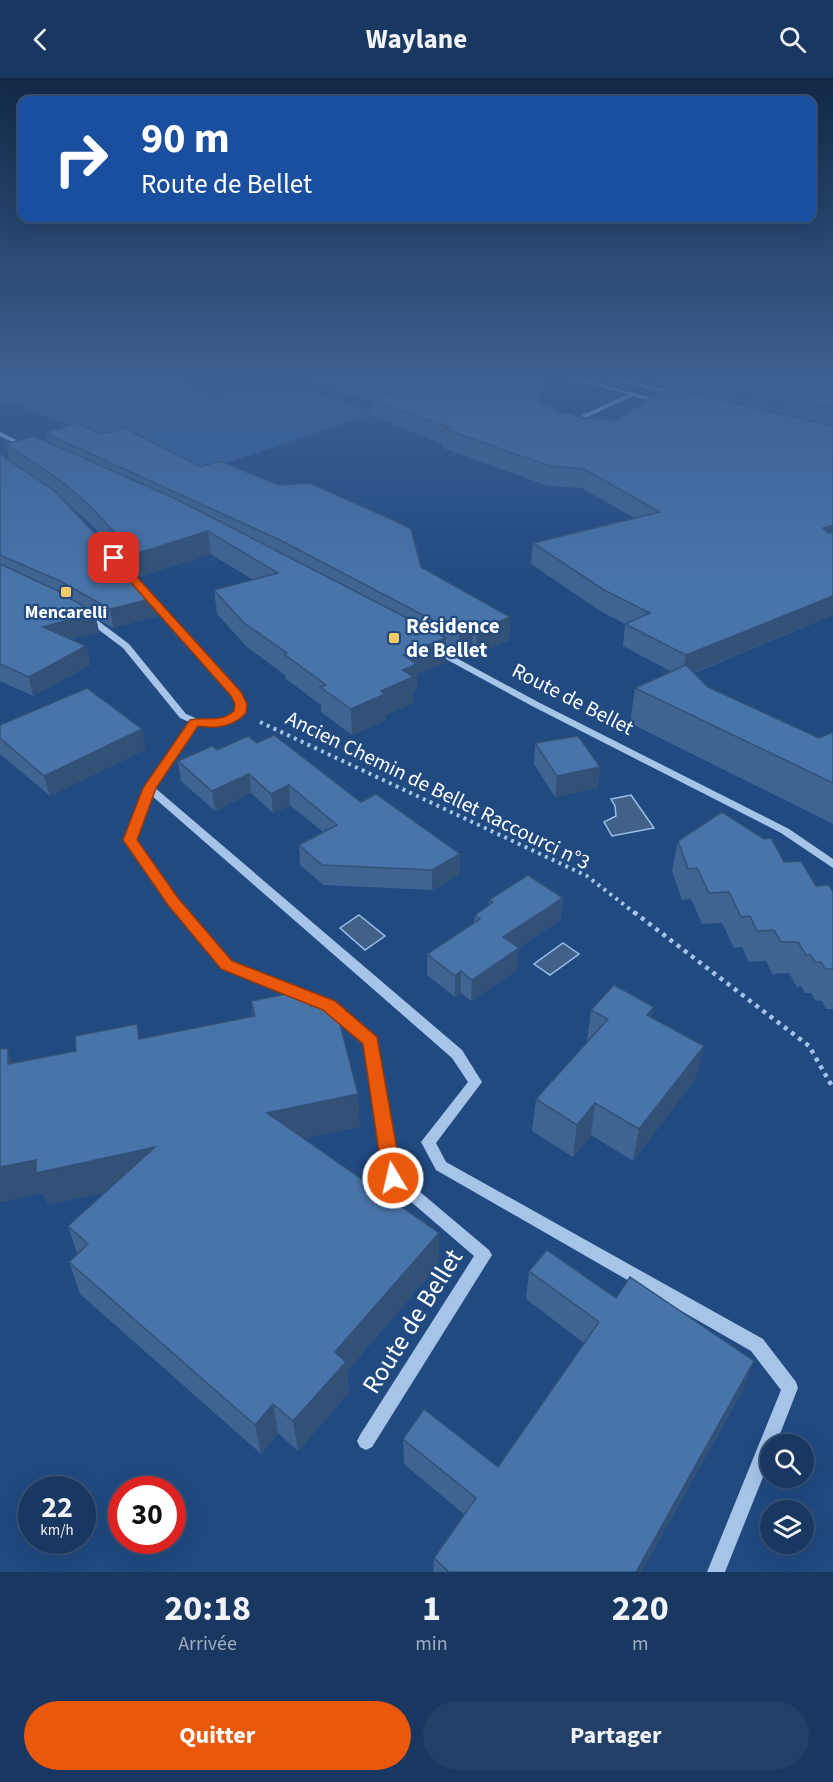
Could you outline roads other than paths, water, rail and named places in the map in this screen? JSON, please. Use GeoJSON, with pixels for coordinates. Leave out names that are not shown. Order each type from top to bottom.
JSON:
{"type":"FeatureCollection","features":[{"type":"Feature","properties":{"kind":"street"},"geometry":{"type":"LineString","coordinates":[[21,445],[41,454]]}},
{"type":"Feature","properties":{"kind":"street"},"geometry":{"type":"LineString","coordinates":[[78,612],[126,646],[183,716],[194,722],[213,725],[231,720],[240,713],[241,704],[237,694],[140,585]]}},
{"type":"Feature","properties":{"kind":"street","name":"Route de Bellet"},"geometry":{"type":"LineString","coordinates":[[425,644],[535,704],[785,831],[833,864]]}},
{"type":"Feature","properties":{"kind":"street","name":"Route de Bellet"},"geometry":{"type":"LineString","coordinates":[[194,722],[149,788],[130,840],[173,902],[226,965],[329,1005],[371,1042],[393,1178],[484,1255],[366,1441]]}},
{"type":"Feature","properties":{"kind":"street"},"geometry":{"type":"LineString","coordinates":[[149,788],[457,1054],[475,1083],[428,1142],[441,1166],[757,1345],[790,1388],[716,1572]]}},
{"type":"Feature","properties":{"kind":"place","name":"Mencarelli"},"geometry":{"type":"Point","coordinates":[66,592]}},
{"type":"Feature","properties":{"kind":"place","name":"Résidence de Bellet"},"geometry":{"type":"Point","coordinates":[394,638]}}]}
